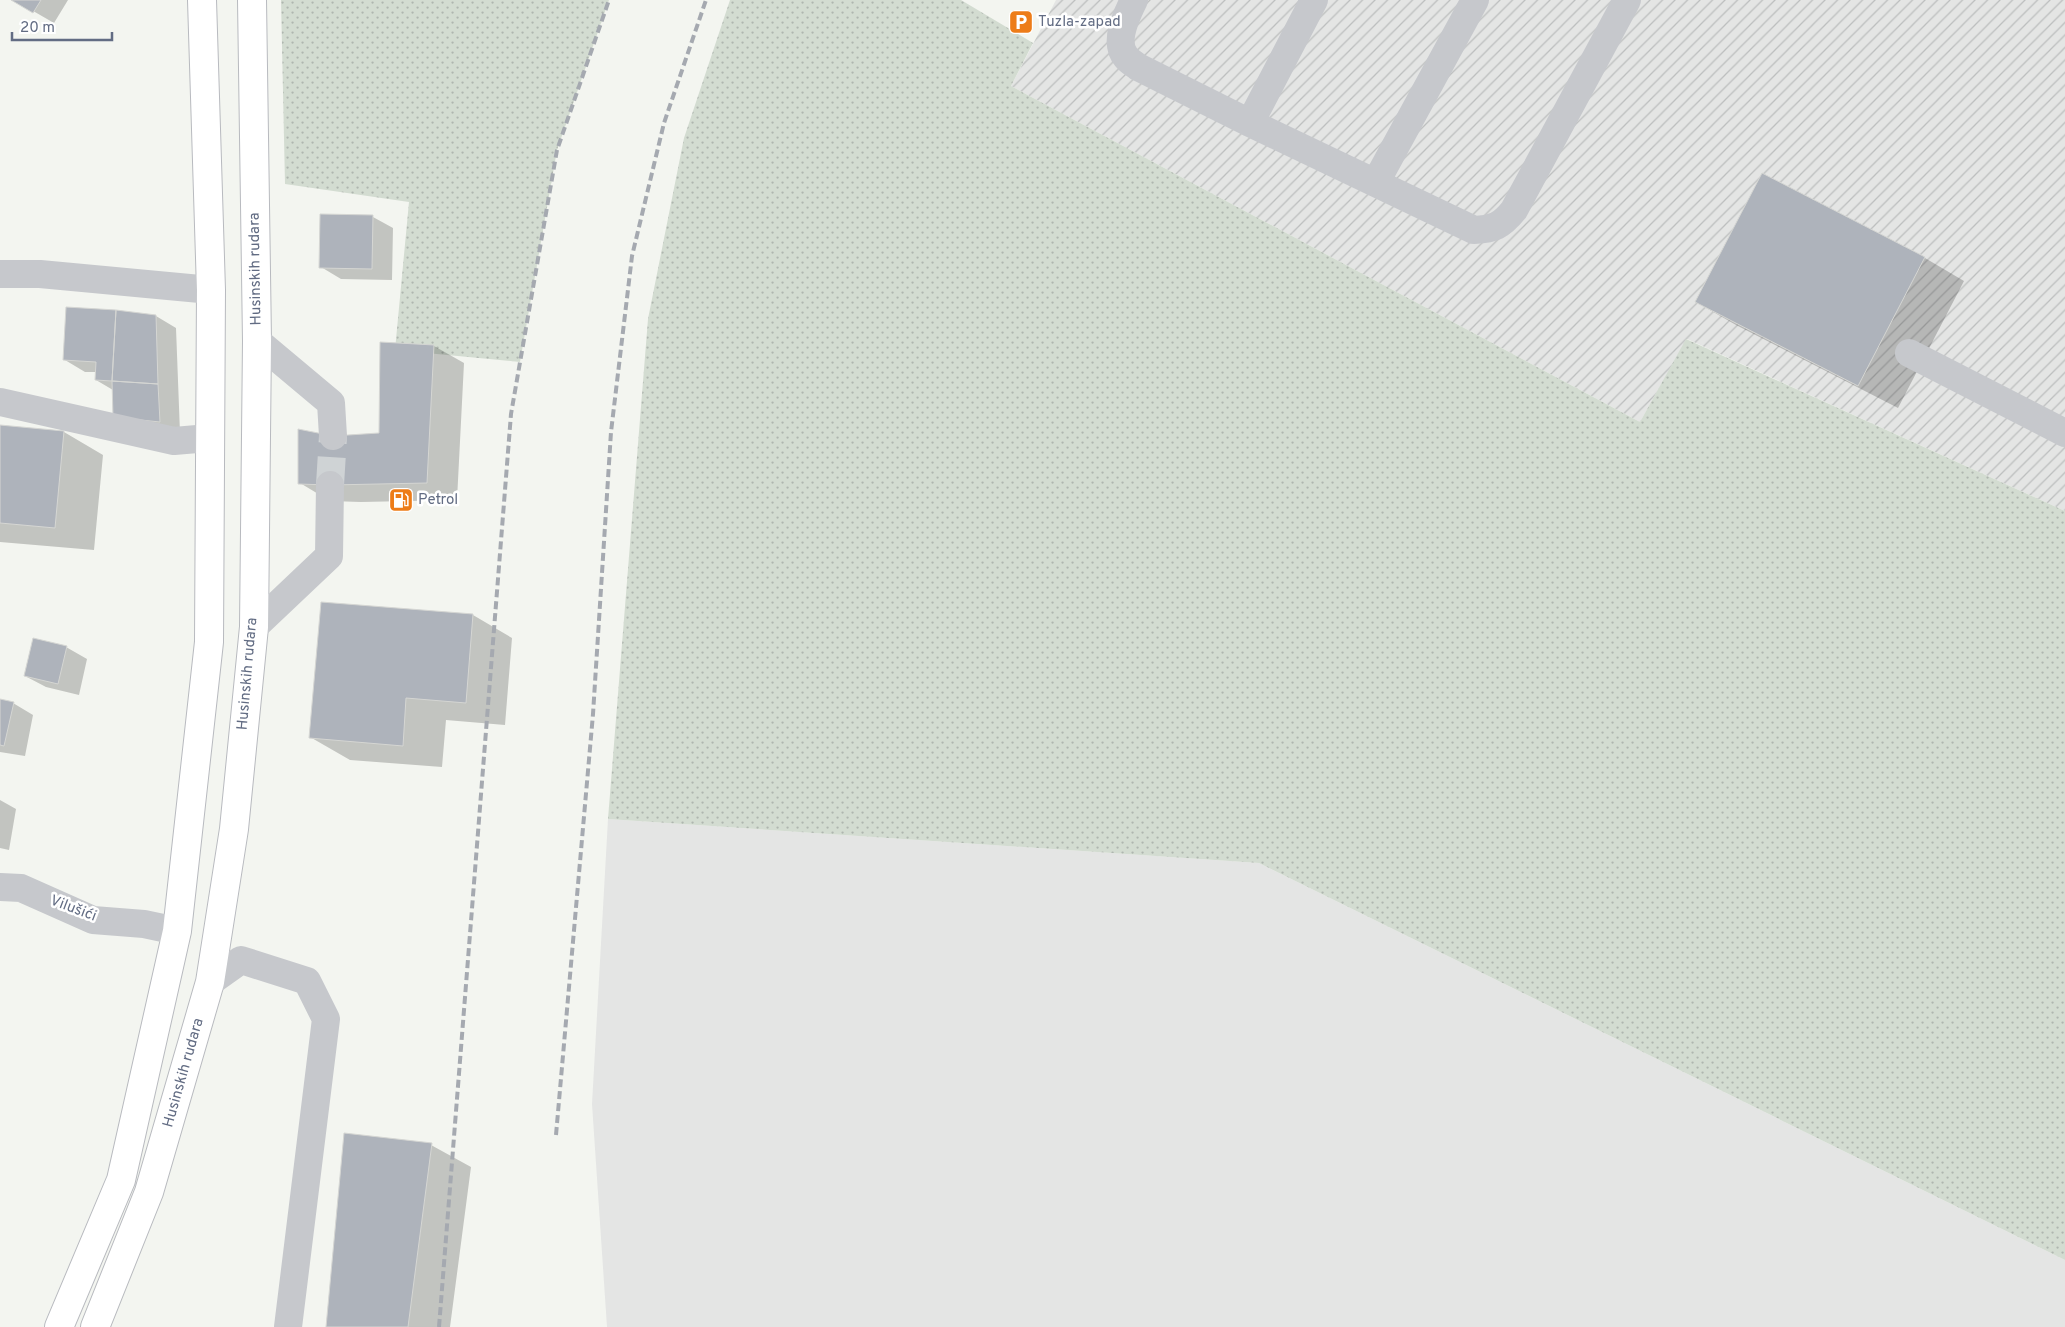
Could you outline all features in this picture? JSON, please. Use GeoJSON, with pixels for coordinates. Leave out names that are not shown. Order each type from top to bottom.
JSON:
{"type":"FeatureCollection","features":[{"type":"Feature","properties":{"kind":"main road"},"geometry":{"type":"LineString","coordinates":[[59,1327],[121,1180],[177,931],[208,642],[211,290],[202,0]]}},
{"type":"Feature","properties":{"kind":"main road","name":"Husinskih rudara"},"geometry":{"type":"LineString","coordinates":[[95,1327],[149,1192],[210,982],[234,829],[254,627],[257,341],[252,0]]}},
{"type":"Feature","properties":{"kind":"street"},"geometry":{"type":"LineString","coordinates":[[1134,0],[1124,19],[1120,36],[1124,55],[1138,67],[1250,124],[1474,230],[1488,229],[1504,223],[1514,210],[1627,0]]}},
{"type":"Feature","properties":{"kind":"street"},"geometry":{"type":"LineString","coordinates":[[1250,124],[1314,0]]}},
{"type":"Feature","properties":{"kind":"street"},"geometry":{"type":"LineString","coordinates":[[1376,182],[1475,0]]}},
{"type":"Feature","properties":{"kind":"street"},"geometry":{"type":"LineString","coordinates":[[0,274],[40,274],[211,290]]}},
{"type":"Feature","properties":{"kind":"street"},"geometry":{"type":"LineString","coordinates":[[257,341],[331,403],[333,436]]}},
{"type":"Feature","properties":{"kind":"street"},"geometry":{"type":"LineString","coordinates":[[1909,353],[2065,433]]}},
{"type":"Feature","properties":{"kind":"street"},"geometry":{"type":"LineString","coordinates":[[0,402],[174,442],[209,438]]}},
{"type":"Feature","properties":{"kind":"street"},"geometry":{"type":"LineString","coordinates":[[254,627],[329,556],[330,485]]}},
{"type":"Feature","properties":{"kind":"street","name":"Vilušići"},"geometry":{"type":"LineString","coordinates":[[0,887],[21,888],[93,920],[144,924],[177,931]]}},
{"type":"Feature","properties":{"kind":"street"},"geometry":{"type":"LineString","coordinates":[[210,982],[241,960],[307,981],[326,1019],[288,1327]]}},
{"type":"Feature","properties":{"kind":"shaded area"},"geometry":{"type":"Polygon","coordinates":[[[281,0],[609,0],[557,150],[520,362],[395,350],[409,202],[285,184],[281,0]]]}},
{"type":"Feature","properties":{"kind":"shaded area"},"geometry":{"type":"Polygon","coordinates":[[[730,0],[961,0],[1033,43],[1011,86],[1640,422],[1686,339],[2065,511],[2065,1260],[1259,863],[608,819],[648,319],[684,138],[730,0]]]}},
{"type":"Feature","properties":{"kind":"shaded area"},"geometry":{"type":"Polygon","coordinates":[[[1056,0],[2065,0],[2065,511],[1687,339],[1640,422],[1011,86],[1056,0]]]}},
{"type":"Feature","properties":{"kind":"shaded area"},"geometry":{"type":"Polygon","coordinates":[[[608,819],[1259,863],[2065,1260],[2065,1327],[607,1327],[592,1104],[608,819]]]}},
{"type":"Feature","properties":{"kind":"building"},"geometry":{"type":"Polygon","coordinates":[[[11,0],[41,0],[33,13],[11,0]]]}},
{"type":"Feature","properties":{"kind":"building"},"geometry":{"type":"Polygon","coordinates":[[[1762,173],[1925,257],[1858,386],[1695,302],[1762,173]]]}},
{"type":"Feature","properties":{"kind":"building"},"geometry":{"type":"Polygon","coordinates":[[[320,214],[373,215],[372,269],[319,268],[320,214]]]}},
{"type":"Feature","properties":{"kind":"building"},"geometry":{"type":"Polygon","coordinates":[[[66,307],[116,310],[112,381],[95,380],[96,362],[63,360],[66,307]]]}},
{"type":"Feature","properties":{"kind":"building"},"geometry":{"type":"Polygon","coordinates":[[[116,310],[156,315],[158,384],[112,381],[116,310]]]}},
{"type":"Feature","properties":{"kind":"building"},"geometry":{"type":"Polygon","coordinates":[[[380,342],[434,345],[427,483],[298,484],[298,429],[333,436],[379,433],[380,342]]]}},
{"type":"Feature","properties":{"kind":"building"},"geometry":{"type":"Polygon","coordinates":[[[112,381],[158,384],[160,422],[113,417],[112,381]]]}},
{"type":"Feature","properties":{"kind":"building"},"geometry":{"type":"Polygon","coordinates":[[[0,425],[64,431],[55,528],[0,523],[0,425]]]}},
{"type":"Feature","properties":{"kind":"building"},"geometry":{"type":"Polygon","coordinates":[[[321,602],[473,614],[466,703],[406,698],[403,746],[309,738],[321,602]]]}},
{"type":"Feature","properties":{"kind":"building"},"geometry":{"type":"Polygon","coordinates":[[[33,638],[67,646],[58,684],[24,676],[33,638]]]}},
{"type":"Feature","properties":{"kind":"building"},"geometry":{"type":"Polygon","coordinates":[[[0,699],[14,702],[4,746],[0,745],[0,699]]]}},
{"type":"Feature","properties":{"kind":"building"},"geometry":{"type":"Polygon","coordinates":[[[344,1133],[432,1143],[408,1327],[326,1327],[344,1133]]]}},
{"type":"Feature","properties":{"kind":"tunnel"},"geometry":{"type":"LineString","coordinates":[[330,485],[333,436]]}},
{"type":"Feature","properties":{"kind":"railway"},"geometry":{"type":"LineString","coordinates":[[439,1327],[511,414],[557,150],[609,0]]}},
{"type":"Feature","properties":{"kind":"railway"},"geometry":{"type":"LineString","coordinates":[[556,1135],[593,714],[611,432],[632,256],[664,123],[706,0]]}},
{"type":"Feature","properties":{"kind":"place","name":"Tuzla-zapad"},"geometry":{"type":"Point","coordinates":[1021,22]}},
{"type":"Feature","properties":{"kind":"place","name":"Petrol"},"geometry":{"type":"Point","coordinates":[401,500]}}]}
